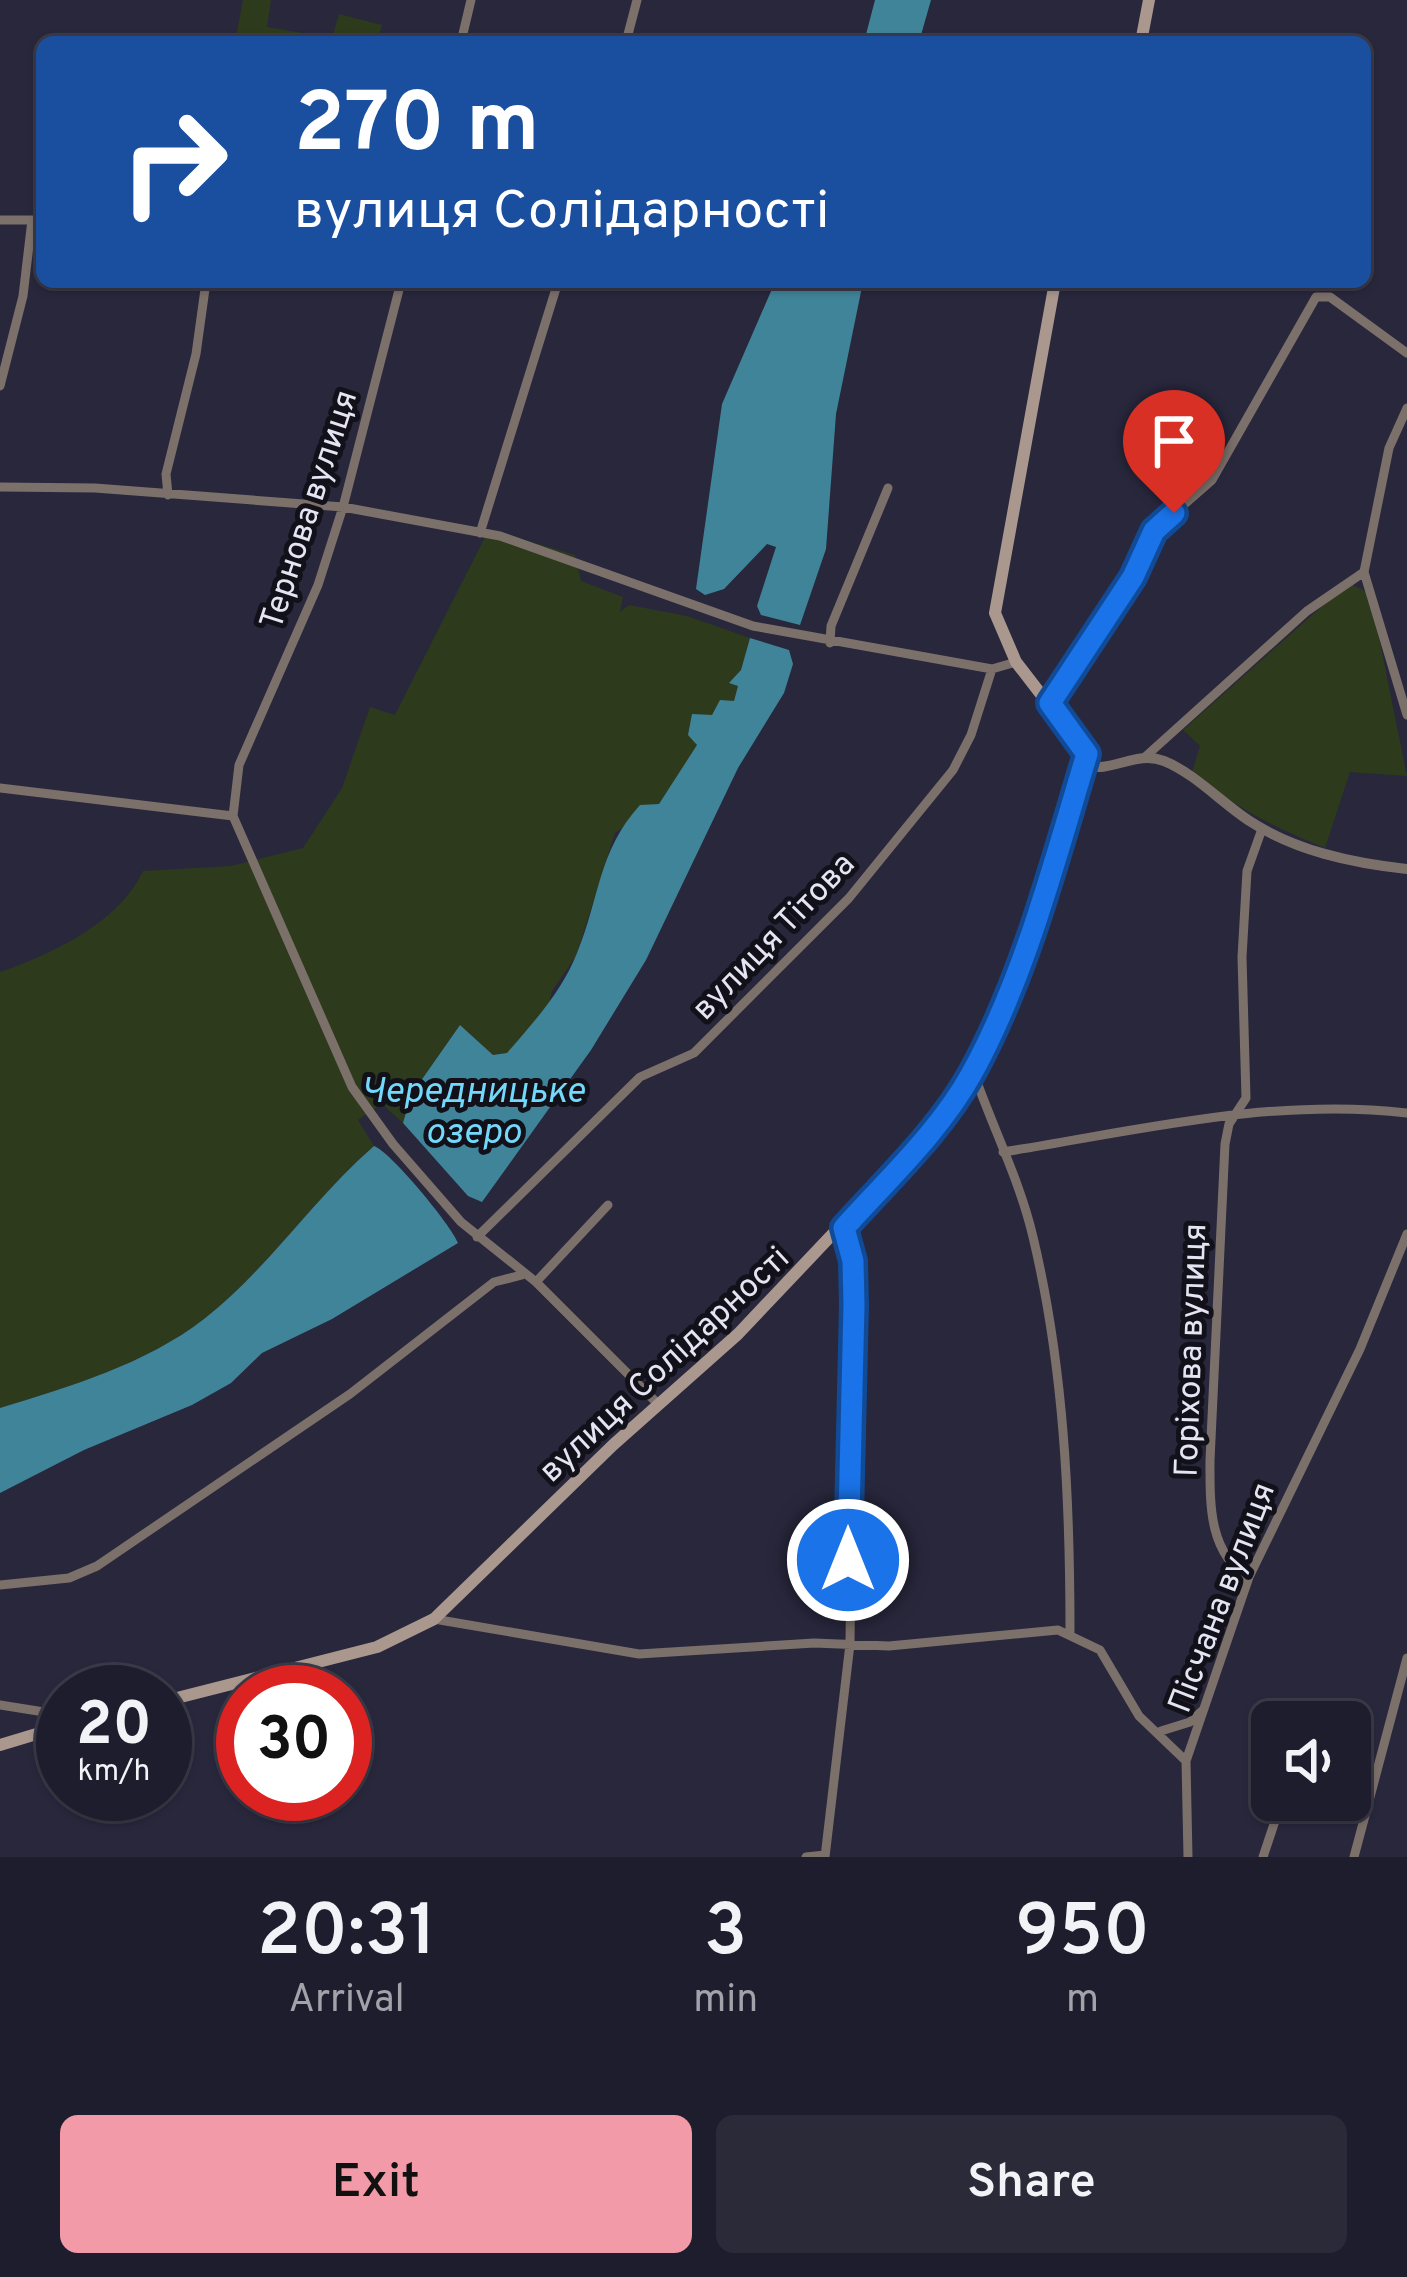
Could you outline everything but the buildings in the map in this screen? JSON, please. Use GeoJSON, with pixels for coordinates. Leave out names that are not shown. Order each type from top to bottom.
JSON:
{"type":"FeatureCollection","features":[{"type":"Feature","properties":{"kind":"main road"},"geometry":{"type":"LineString","coordinates":[[1142,36],[1149,0]]}},
{"type":"Feature","properties":{"kind":"main road"},"geometry":{"type":"LineString","coordinates":[[1054,288],[995,590],[998,627],[1016,662],[1087,754],[1083,765]]}},
{"type":"Feature","properties":{"kind":"main road","name":"вулиця Солідарності"},"geometry":{"type":"LineString","coordinates":[[192,1694],[377,1647],[434,1619],[844,1228],[933,1128],[973,1071],[1020,956],[1083,765]]}},
{"type":"Feature","properties":{"kind":"main road"},"geometry":{"type":"LineString","coordinates":[[0,1744],[36,1734]]}},
{"type":"Feature","properties":{"kind":"street"},"geometry":{"type":"LineString","coordinates":[[462,36],[471,0]]}},
{"type":"Feature","properties":{"kind":"street"},"geometry":{"type":"LineString","coordinates":[[628,36],[637,0]]}},
{"type":"Feature","properties":{"kind":"street"},"geometry":{"type":"LineString","coordinates":[[0,220],[36,220]]}},
{"type":"Feature","properties":{"kind":"street"},"geometry":{"type":"LineString","coordinates":[[0,386],[36,225]]}},
{"type":"Feature","properties":{"kind":"street"},"geometry":{"type":"LineString","coordinates":[[168,495],[166,474],[196,354],[205,288]]}},
{"type":"Feature","properties":{"kind":"street","name":"Тернова вулиця"},"geometry":{"type":"LineString","coordinates":[[233,815],[239,765],[318,585],[343,507],[399,288]]}},
{"type":"Feature","properties":{"kind":"street"},"geometry":{"type":"LineString","coordinates":[[480,533],[556,288]]}},
{"type":"Feature","properties":{"kind":"street"},"geometry":{"type":"LineString","coordinates":[[1050,703],[1133,577],[1154,531],[1198,498],[1212,480],[1316,298],[1330,297],[1407,353]]}},
{"type":"Feature","properties":{"kind":"street"},"geometry":{"type":"LineString","coordinates":[[1407,408],[1389,448],[1364,572],[1407,715]]}},
{"type":"Feature","properties":{"kind":"street"},"geometry":{"type":"LineString","coordinates":[[0,487],[343,507],[480,533],[753,626],[992,669],[1016,662]]}},
{"type":"Feature","properties":{"kind":"street"},"geometry":{"type":"LineString","coordinates":[[830,643],[831,626],[888,488]]}},
{"type":"Feature","properties":{"kind":"street"},"geometry":{"type":"LineString","coordinates":[[1083,765],[1100,769],[1145,757],[1277,637],[1342,583],[1364,572]]}},
{"type":"Feature","properties":{"kind":"street","name":"вулиця Тітова"},"geometry":{"type":"LineString","coordinates":[[477,1237],[620,1094],[640,1077],[694,1053],[835,914],[953,770],[971,735],[992,669]]}},
{"type":"Feature","properties":{"kind":"street"},"geometry":{"type":"LineString","coordinates":[[1145,757],[1166,762],[1262,829],[1331,856],[1407,869]]}},
{"type":"Feature","properties":{"kind":"street"},"geometry":{"type":"LineString","coordinates":[[0,788],[233,815],[352,1087],[393,1144],[477,1237],[532,1279],[658,1404]]}},
{"type":"Feature","properties":{"kind":"street","name":"Горіхова вулиця"},"geometry":{"type":"LineString","coordinates":[[1249,1577],[1226,1558],[1210,1505],[1226,1144],[1246,1098],[1241,957],[1247,872],[1262,829]]}},
{"type":"Feature","properties":{"kind":"street"},"geometry":{"type":"LineString","coordinates":[[973,1071],[1033,1234],[1055,1362],[1070,1508],[1070,1632]]}},
{"type":"Feature","properties":{"kind":"street"},"geometry":{"type":"LineString","coordinates":[[1003,1152],[1236,1114],[1353,1108],[1407,1113]]}},
{"type":"Feature","properties":{"kind":"street"},"geometry":{"type":"LineString","coordinates":[[532,1279],[608,1205]]}},
{"type":"Feature","properties":{"kind":"street"},"geometry":{"type":"LineString","coordinates":[[806,1857],[825,1856],[850,1644],[854,1305],[853,1261],[844,1228]]}},
{"type":"Feature","properties":{"kind":"street","name":"Пісчана вулиця"},"geometry":{"type":"LineString","coordinates":[[1188,1857],[1186,1761],[1249,1577],[1360,1349],[1407,1234]]}},
{"type":"Feature","properties":{"kind":"street"},"geometry":{"type":"LineString","coordinates":[[0,1585],[69,1578],[97,1566],[350,1394],[494,1282],[510,1274],[532,1279]]}},
{"type":"Feature","properties":{"kind":"street"},"geometry":{"type":"LineString","coordinates":[[1048,1630],[1070,1601]]}},
{"type":"Feature","properties":{"kind":"street"},"geometry":{"type":"LineString","coordinates":[[434,1619],[639,1654],[889,1646],[1048,1630],[1070,1632],[1100,1650],[1115,1667],[1139,1716],[1161,1731],[1186,1761]]}},
{"type":"Feature","properties":{"kind":"street"},"geometry":{"type":"LineString","coordinates":[[1354,1857],[1407,1658]]}},
{"type":"Feature","properties":{"kind":"street"},"geometry":{"type":"LineString","coordinates":[[0,1705],[36,1711]]}},
{"type":"Feature","properties":{"kind":"street"},"geometry":{"type":"LineString","coordinates":[[1161,1731],[1190,1722],[1207,1706]]}},
{"type":"Feature","properties":{"kind":"street"},"geometry":{"type":"LineString","coordinates":[[1263,1857],[1275,1821]]}},
{"type":"Feature","properties":{"kind":"green space"},"geometry":{"type":"Polygon","coordinates":[[[243,0],[271,0],[267,27],[320,36],[236,36],[243,0]]]}},
{"type":"Feature","properties":{"kind":"green space"},"geometry":{"type":"Polygon","coordinates":[[[339,14],[382,25],[379,36],[333,36],[339,14]]]}},
{"type":"Feature","properties":{"kind":"green space"},"geometry":{"type":"Polygon","coordinates":[[[489,529],[575,555],[581,581],[623,597],[620,612],[629,605],[687,616],[750,638],[741,670],[730,683],[738,686],[734,701],[659,804],[615,833],[576,956],[552,991],[548,1008],[508,1053],[493,1055],[460,1025],[411,1095],[403,1123],[382,1104],[358,1120],[374,1146],[204,1319],[132,1361],[0,1408],[0,972],[62,946],[101,921],[132,890],[143,871],[231,866],[303,848],[342,788],[370,707],[395,715],[489,529]]]}},
{"type":"Feature","properties":{"kind":"green space"},"geometry":{"type":"Polygon","coordinates":[[[1348,583],[1370,593],[1407,776],[1350,772],[1325,848],[1256,816],[1192,772],[1200,746],[1183,730],[1348,583]]]}},
{"type":"Feature","properties":{"kind":"water"},"geometry":{"type":"Polygon","coordinates":[[[875,0],[931,0],[921,36],[866,36],[875,0]]]}},
{"type":"Feature","properties":{"kind":"water"},"geometry":{"type":"Polygon","coordinates":[[[772,288],[862,288],[836,414],[826,549],[800,625],[761,615],[757,606],[776,547],[767,544],[724,589],[705,595],[696,589],[722,404],[772,288]]]}},
{"type":"Feature","properties":{"kind":"water","name":"Чередницьке озеро"},"geometry":{"type":"Polygon","coordinates":[[[750,638],[789,650],[793,664],[784,693],[738,768],[646,960],[591,1050],[482,1202],[468,1196],[403,1123],[411,1095],[460,1025],[493,1055],[507,1053],[546,1006],[577,953],[616,840],[640,805],[659,804],[697,745],[688,735],[692,714],[712,715],[720,700],[734,701],[738,686],[729,683],[741,670],[750,638]]]}},
{"type":"Feature","properties":{"kind":"water","name":"Чередницьке озеро"},"geometry":{"type":"Polygon","coordinates":[[[374,1146],[420,1190],[458,1243],[332,1319],[262,1353],[231,1383],[192,1405],[84,1450],[0,1493],[0,1408],[106,1372],[157,1349],[204,1319],[374,1146]]]}},
{"type":"Feature","properties":{"kind":"route"},"geometry":{"type":"LineString","coordinates":[[848,1560],[854,1305],[853,1261],[844,1228],[933,1128],[973,1071],[1020,956],[1087,754],[1050,703],[1133,577],[1154,531],[1174,513]]}}]}
